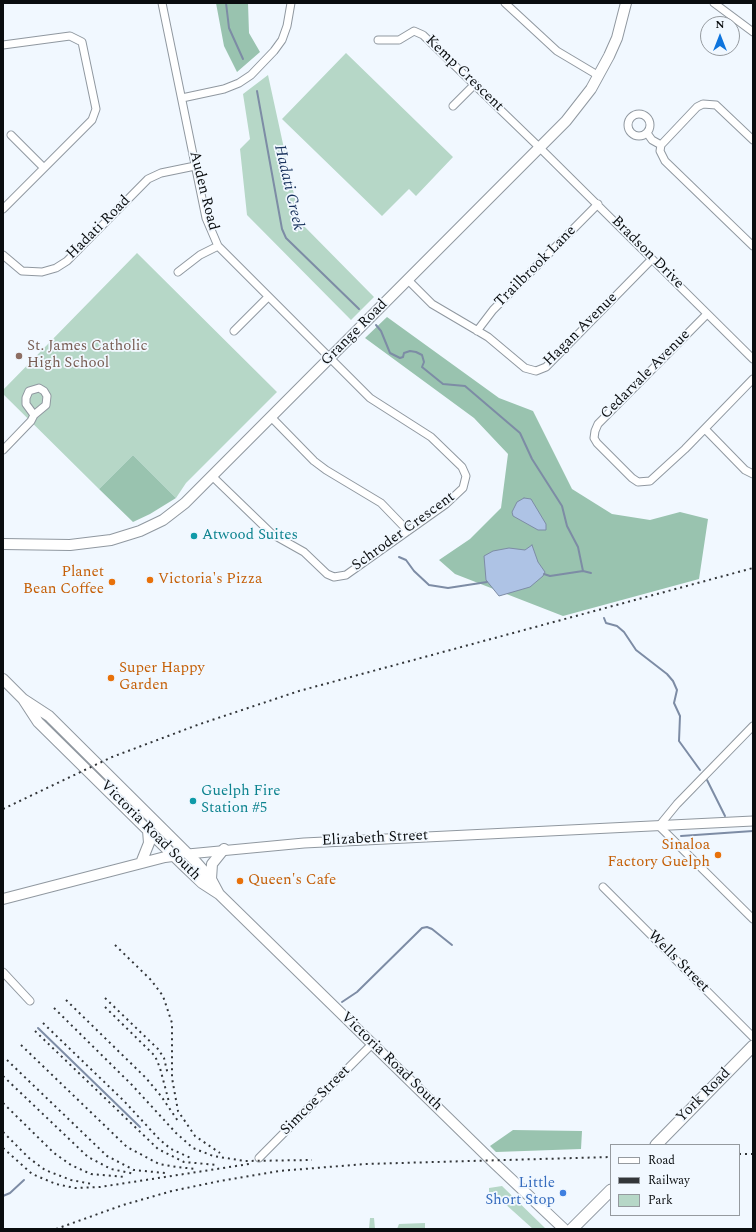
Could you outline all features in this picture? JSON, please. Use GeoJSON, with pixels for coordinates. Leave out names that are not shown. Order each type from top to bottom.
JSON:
{"type":"FeatureCollection","features":[{"type":"Feature","properties":{"kind":"main road","name":"Grange Road"},"geometry":{"type":"LineString","coordinates":[[3,544],[83,545],[99,543],[133,534],[163,520],[185,503],[540,148],[583,101],[599,76],[617,38],[626,3]]}},
{"type":"Feature","properties":{"kind":"main road"},"geometry":{"type":"LineString","coordinates":[[3,679],[23,699]]}},
{"type":"Feature","properties":{"kind":"main road","name":"Victoria Road South"},"geometry":{"type":"LineString","coordinates":[[23,699],[49,716],[188,854],[211,879],[219,894]]}},
{"type":"Feature","properties":{"kind":"main road","name":"Victoria Road South"},"geometry":{"type":"LineString","coordinates":[[23,699],[38,722],[202,883],[219,894],[564,1229]]}},
{"type":"Feature","properties":{"kind":"main road"},"geometry":{"type":"LineString","coordinates":[[141,863],[149,843],[148,830]]}},
{"type":"Feature","properties":{"kind":"main road"},"geometry":{"type":"LineString","coordinates":[[211,879],[212,864],[224,849]]}},
{"type":"Feature","properties":{"kind":"main road","name":"Elizabeth Street"},"geometry":{"type":"LineString","coordinates":[[3,899],[141,863],[188,854]]}},
{"type":"Feature","properties":{"kind":"main road","name":"York Road"},"geometry":{"type":"LineString","coordinates":[[657,1144],[753,1046]]}},
{"type":"Feature","properties":{"kind":"main road"},"geometry":{"type":"LineString","coordinates":[[572,1229],[610,1191]]}},
{"type":"Feature","properties":{"kind":"street","name":"Auden Road"},"geometry":{"type":"LineString","coordinates":[[162,3],[206,218],[218,246],[330,358]]}},
{"type":"Feature","properties":{"kind":"street"},"geometry":{"type":"LineString","coordinates":[[182,98],[224,88],[239,83],[251,75],[282,40],[287,26],[291,3]]}},
{"type":"Feature","properties":{"kind":"street"},"geometry":{"type":"LineString","coordinates":[[505,3],[557,51],[599,76]]}},
{"type":"Feature","properties":{"kind":"street"},"geometry":{"type":"LineString","coordinates":[[715,3],[753,32]]}},
{"type":"Feature","properties":{"kind":"street","name":"Kemp Crescent"},"geometry":{"type":"LineString","coordinates":[[378,40],[399,40],[407,34],[418,32],[475,84],[540,148]]}},
{"type":"Feature","properties":{"kind":"street"},"geometry":{"type":"LineString","coordinates":[[3,45],[70,36],[82,42],[95,101],[95,114],[92,120],[3,209]]}},
{"type":"Feature","properties":{"kind":"street"},"geometry":{"type":"LineString","coordinates":[[453,106],[475,84]]}},
{"type":"Feature","properties":{"kind":"street"},"geometry":{"type":"LineString","coordinates":[[753,140],[716,105],[710,103],[697,107],[661,145],[662,156],[665,161],[753,246]]}},
{"type":"Feature","properties":{"kind":"street"},"geometry":{"type":"LineString","coordinates":[[647,133],[652,140],[661,145]]}},
{"type":"Feature","properties":{"kind":"street"},"geometry":{"type":"LineString","coordinates":[[11,135],[44,168]]}},
{"type":"Feature","properties":{"kind":"street","name":"Bradson Drive"},"geometry":{"type":"LineString","coordinates":[[540,148],[753,359]]}},
{"type":"Feature","properties":{"kind":"street","name":"Hadati Road"},"geometry":{"type":"LineString","coordinates":[[3,255],[22,270],[33,273],[44,272],[56,268],[66,261],[148,179],[161,173],[195,166]]}},
{"type":"Feature","properties":{"kind":"street","name":"Trailbrook Lane"},"geometry":{"type":"LineString","coordinates":[[477,331],[493,310],[598,204]]}},
{"type":"Feature","properties":{"kind":"street"},"geometry":{"type":"LineString","coordinates":[[178,272],[200,255],[218,246]]}},
{"type":"Feature","properties":{"kind":"street","name":"Hagan Avenue"},"geometry":{"type":"LineString","coordinates":[[408,280],[432,304],[496,343],[524,368],[530,370],[542,370],[652,259]]}},
{"type":"Feature","properties":{"kind":"street"},"geometry":{"type":"LineString","coordinates":[[234,331],[268,297]]}},
{"type":"Feature","properties":{"kind":"street","name":"Cedarvale Avenue"},"geometry":{"type":"LineString","coordinates":[[707,314],[598,424],[594,438],[597,444],[632,478],[638,482],[644,483],[654,478],[753,379]]}},
{"type":"Feature","properties":{"kind":"street","name":"Schroder Crescent"},"geometry":{"type":"LineString","coordinates":[[212,476],[272,534],[304,552],[328,574],[334,577],[341,577],[346,574],[446,504],[463,488],[465,482],[465,471],[462,466],[431,437],[370,398],[330,358]]}},
{"type":"Feature","properties":{"kind":"street"},"geometry":{"type":"LineString","coordinates":[[3,450],[30,422],[34,415]]}},
{"type":"Feature","properties":{"kind":"street"},"geometry":{"type":"LineString","coordinates":[[271,417],[314,461],[326,470],[381,503],[408,531]]}},
{"type":"Feature","properties":{"kind":"street"},"geometry":{"type":"LineString","coordinates":[[705,428],[745,470],[753,474]]}},
{"type":"Feature","properties":{"kind":"street"},"geometry":{"type":"LineString","coordinates":[[753,726],[682,798],[659,826],[753,919]]}},
{"type":"Feature","properties":{"kind":"street","name":"Elizabeth Street"},"geometry":{"type":"LineString","coordinates":[[188,854],[224,849],[304,842],[753,821]]}},
{"type":"Feature","properties":{"kind":"street","name":"Wells Street"},"geometry":{"type":"LineString","coordinates":[[603,887],[753,1037]]}},
{"type":"Feature","properties":{"kind":"street"},"geometry":{"type":"LineString","coordinates":[[3,972],[30,1001]]}},
{"type":"Feature","properties":{"kind":"street","name":"Simcoe Street"},"geometry":{"type":"LineString","coordinates":[[259,1158],[372,1044]]}},
{"type":"Feature","properties":{"kind":"green space"},"geometry":{"type":"Polygon","coordinates":[[[216,3],[248,3],[249,33],[260,52],[237,72],[224,46],[216,3]]]}},
{"type":"Feature","properties":{"kind":"green space"},"geometry":{"type":"Polygon","coordinates":[[[346,53],[453,157],[416,196],[409,189],[382,216],[282,119],[346,53]]]}},
{"type":"Feature","properties":{"kind":"green space"},"geometry":{"type":"Polygon","coordinates":[[[268,75],[300,222],[374,297],[351,320],[247,215],[240,149],[250,139],[243,94],[268,75]]]}},
{"type":"Feature","properties":{"kind":"green space"},"geometry":{"type":"Polygon","coordinates":[[[137,253],[277,392],[186,483],[176,498],[133,455],[99,489],[3,394],[3,390],[137,253]]]}},
{"type":"Feature","properties":{"kind":"green space"},"geometry":{"type":"Polygon","coordinates":[[[387,317],[499,398],[533,411],[572,489],[612,514],[650,520],[680,512],[708,519],[699,579],[563,616],[455,574],[439,560],[470,539],[501,508],[508,454],[474,418],[365,338],[387,317]]]}},
{"type":"Feature","properties":{"kind":"green space"},"geometry":{"type":"Polygon","coordinates":[[[133,455],[176,498],[150,514],[133,522],[99,489],[133,455]]]}},
{"type":"Feature","properties":{"kind":"green space"},"geometry":{"type":"Polygon","coordinates":[[[513,1130],[582,1131],[581,1149],[496,1152],[490,1146],[513,1130]]]}},
{"type":"Feature","properties":{"kind":"green space"},"geometry":{"type":"Polygon","coordinates":[[[502,1186],[546,1229],[533,1229],[503,1202],[500,1195],[495,1195],[495,1192],[489,1192],[489,1188],[502,1186]]]}},
{"type":"Feature","properties":{"kind":"green space"},"geometry":{"type":"Polygon","coordinates":[[[370,1218],[374,1218],[375,1229],[369,1229],[370,1218]]]}},
{"type":"Feature","properties":{"kind":"green space"},"geometry":{"type":"Polygon","coordinates":[[[425,1223],[425,1229],[397,1229],[399,1224],[425,1223]]]}},
{"type":"Feature","properties":{"kind":"water"},"geometry":{"type":"Polygon","coordinates":[[[524,498],[531,499],[546,524],[546,530],[538,530],[513,516],[512,512],[517,502],[524,498]]]}},
{"type":"Feature","properties":{"kind":"water"},"geometry":{"type":"Polygon","coordinates":[[[532,545],[538,562],[545,572],[543,576],[530,587],[499,596],[486,580],[484,556],[493,551],[509,548],[525,550],[532,545]]]}},
{"type":"Feature","properties":{"kind":"waterway","name":"Hadati Creek"},"geometry":{"type":"LineString","coordinates":[[226,3],[229,28],[243,59]]}},
{"type":"Feature","properties":{"kind":"waterway","name":"Hadati Creek"},"geometry":{"type":"LineString","coordinates":[[257,91],[282,229],[286,238],[359,309]]}},
{"type":"Feature","properties":{"kind":"waterway","name":"Hadati Creek"},"geometry":{"type":"LineString","coordinates":[[376,325],[381,331],[390,353],[400,358],[403,357],[404,353],[410,351],[422,355],[424,362],[422,367],[443,384],[465,386],[520,433],[532,459],[562,506],[567,526],[578,547],[583,571],[591,573]]}},
{"type":"Feature","properties":{"kind":"waterway"},"geometry":{"type":"LineString","coordinates":[[399,557],[406,560],[414,571],[429,585],[448,588],[487,582]]}},
{"type":"Feature","properties":{"kind":"waterway"},"geometry":{"type":"LineString","coordinates":[[544,574],[550,576],[583,571]]}},
{"type":"Feature","properties":{"kind":"waterway"},"geometry":{"type":"LineString","coordinates":[[604,618],[606,623],[617,626],[624,632],[636,650],[667,674],[673,681],[677,690],[674,703],[680,716],[679,741],[700,770]]}},
{"type":"Feature","properties":{"kind":"waterway"},"geometry":{"type":"LineString","coordinates":[[707,780],[725,816]]}},
{"type":"Feature","properties":{"kind":"waterway"},"geometry":{"type":"LineString","coordinates":[[681,836],[753,831]]}},
{"type":"Feature","properties":{"kind":"waterway"},"geometry":{"type":"LineString","coordinates":[[342,1002],[357,992],[422,928],[427,927],[432,929],[452,945]]}},
{"type":"Feature","properties":{"kind":"waterway"},"geometry":{"type":"LineString","coordinates":[[38,1028],[140,1127]]}},
{"type":"Feature","properties":{"kind":"waterway"},"geometry":{"type":"LineString","coordinates":[[3,1196],[10,1193],[24,1180]]}},
{"type":"Feature","properties":{"kind":"railway"},"geometry":{"type":"LineString","coordinates":[[3,809],[112,757],[200,724],[299,691],[753,568]]}},
{"type":"Feature","properties":{"kind":"railway"},"geometry":{"type":"LineString","coordinates":[[115,945],[151,980],[163,996],[172,1023],[172,1078],[178,1111],[195,1136],[220,1153]]}},
{"type":"Feature","properties":{"kind":"railway"},"geometry":{"type":"LineString","coordinates":[[105,998],[158,1049],[164,1058],[168,1075]]}},
{"type":"Feature","properties":{"kind":"railway"},"geometry":{"type":"LineString","coordinates":[[66,1000],[146,1078],[161,1096],[178,1121]]}},
{"type":"Feature","properties":{"kind":"railway"},"geometry":{"type":"LineString","coordinates":[[105,1007],[155,1056],[160,1068],[169,1102]]}},
{"type":"Feature","properties":{"kind":"railway"},"geometry":{"type":"LineString","coordinates":[[54,1008],[132,1085],[176,1133],[193,1148],[213,1156],[245,1161],[312,1160]]}},
{"type":"Feature","properties":{"kind":"railway"},"geometry":{"type":"LineString","coordinates":[[43,1023],[124,1101],[160,1140],[171,1149],[193,1159]]}},
{"type":"Feature","properties":{"kind":"railway"},"geometry":{"type":"LineString","coordinates":[[35,1031],[158,1149],[184,1162],[218,1165]]}},
{"type":"Feature","properties":{"kind":"railway"},"geometry":{"type":"LineString","coordinates":[[21,1045],[127,1147],[159,1164],[196,1169]]}},
{"type":"Feature","properties":{"kind":"railway"},"geometry":{"type":"LineString","coordinates":[[7,1060],[107,1156],[134,1170],[165,1173]]}},
{"type":"Feature","properties":{"kind":"railway"},"geometry":{"type":"LineString","coordinates":[[3,1076],[88,1157],[111,1169],[135,1174]]}},
{"type":"Feature","properties":{"kind":"railway"},"geometry":{"type":"LineString","coordinates":[[3,1103],[54,1153],[71,1165],[91,1174],[125,1177]]}},
{"type":"Feature","properties":{"kind":"railway"},"geometry":{"type":"LineString","coordinates":[[3,1132],[29,1158],[45,1170],[71,1180],[92,1184]]}},
{"type":"Feature","properties":{"kind":"railway"},"geometry":{"type":"LineString","coordinates":[[3,1148],[32,1174],[56,1184],[75,1188],[100,1187],[249,1164]]}},
{"type":"Feature","properties":{"kind":"railway"},"geometry":{"type":"LineString","coordinates":[[740,1154],[753,1154]]}},
{"type":"Feature","properties":{"kind":"railway"},"geometry":{"type":"LineString","coordinates":[[56,1229],[123,1205],[172,1191],[279,1171],[365,1164],[610,1157]]}},
{"type":"Feature","properties":{"kind":"place","name":"St. James Catholic High School"},"geometry":{"type":"Point","coordinates":[19,356]}},
{"type":"Feature","properties":{"kind":"place","name":"Atwood Suites"},"geometry":{"type":"Point","coordinates":[194,536]}},
{"type":"Feature","properties":{"kind":"place","name":"Victoria's Pizza"},"geometry":{"type":"Point","coordinates":[150,580]}},
{"type":"Feature","properties":{"kind":"place","name":"Planet Bean Coffee"},"geometry":{"type":"Point","coordinates":[112,582]}},
{"type":"Feature","properties":{"kind":"place","name":"Super Happy Garden"},"geometry":{"type":"Point","coordinates":[111,678]}},
{"type":"Feature","properties":{"kind":"place","name":"Guelph Fire Station #5"},"geometry":{"type":"Point","coordinates":[193,801]}},
{"type":"Feature","properties":{"kind":"place","name":"Sinaloa Factory Guelph"},"geometry":{"type":"Point","coordinates":[718,855]}},
{"type":"Feature","properties":{"kind":"place","name":"Queen's Cafe"},"geometry":{"type":"Point","coordinates":[240,881]}},
{"type":"Feature","properties":{"kind":"place","name":"Little Short Stop"},"geometry":{"type":"Point","coordinates":[563,1193]}}]}
